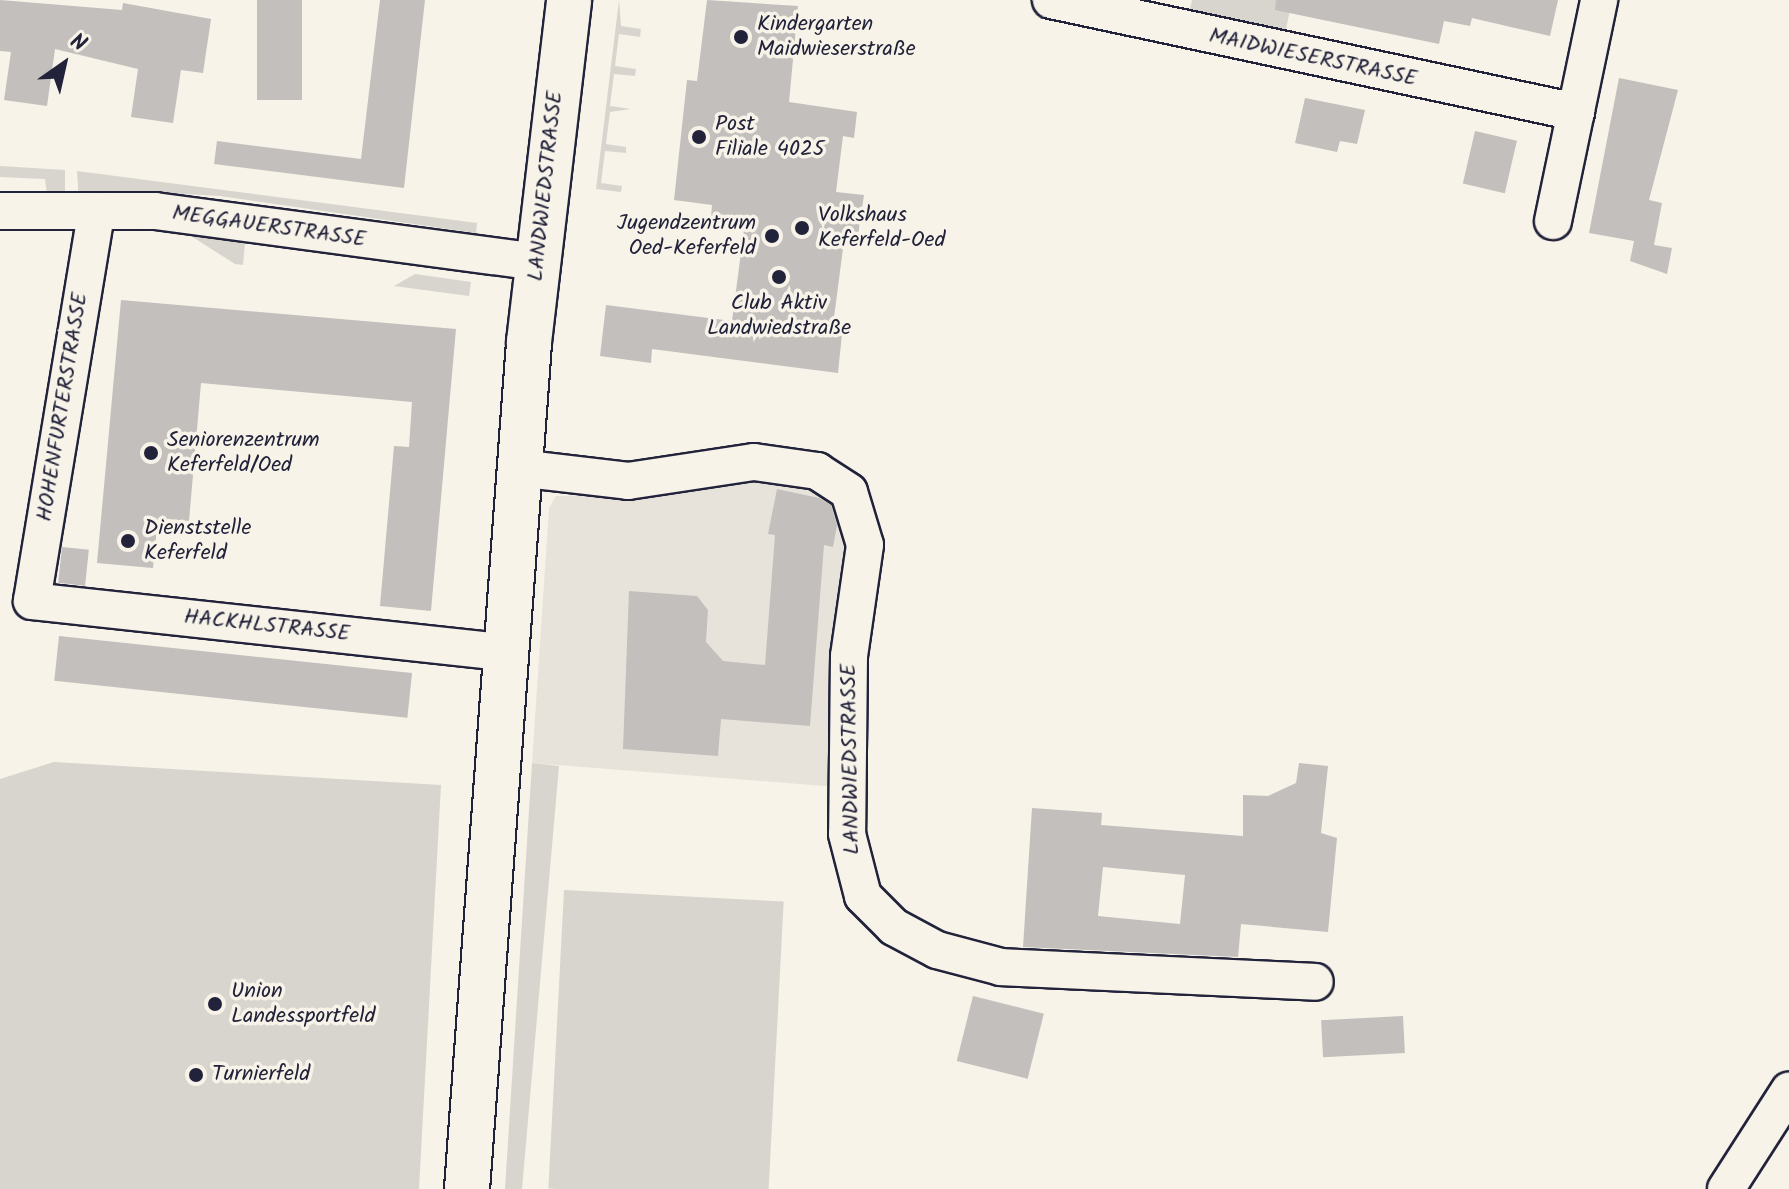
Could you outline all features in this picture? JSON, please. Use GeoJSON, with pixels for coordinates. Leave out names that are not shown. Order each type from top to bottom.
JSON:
{"type":"FeatureCollection","features":[{"type":"Feature","properties":{"kind":"main road","name":"LANDWIEDSTRASSE"},"geometry":{"type":"LineString","coordinates":[[467,1189],[518,468],[537,262],[569,0]]}},
{"type":"Feature","properties":{"kind":"street","name":"MAIDWIESERSTRASSE"},"geometry":{"type":"LineString","coordinates":[[1051,0],[1576,112]]}},
{"type":"Feature","properties":{"kind":"street"},"geometry":{"type":"LineString","coordinates":[[1553,221],[1599,0]]}},
{"type":"Feature","properties":{"kind":"street","name":"MEGGAUERSTRASSE"},"geometry":{"type":"LineString","coordinates":[[0,211],[96,214],[155,211],[537,262]]}},
{"type":"Feature","properties":{"kind":"street","name":"HOHENFURTERSTRASSE"},"geometry":{"type":"LineString","coordinates":[[32,601],[96,214]]}},
{"type":"Feature","properties":{"kind":"street","name":"LANDWIEDSTRASSE"},"geometry":{"type":"LineString","coordinates":[[518,468],[628,481],[754,462],[817,471],[849,492],[865,545],[849,656],[847,834],[863,896],[894,927],[937,950],[1001,967],[1315,982]]}},
{"type":"Feature","properties":{"kind":"street","name":"HACKHLSTRASSE"},"geometry":{"type":"LineString","coordinates":[[32,601],[503,652]]}},
{"type":"Feature","properties":{"kind":"street"},"geometry":{"type":"LineString","coordinates":[[1726,1189],[1789,1091]]}},
{"type":"Feature","properties":{"kind":"shaded area"},"geometry":{"type":"Polygon","coordinates":[[[619,0],[621,26],[641,29],[640,37],[619,34],[615,66],[636,69],[635,76],[614,74],[610,106],[631,109],[610,112],[606,144],[626,147],[626,153],[605,151],[601,183],[622,186],[621,192],[596,189],[619,0]]]}},
{"type":"Feature","properties":{"kind":"shaded area"},"geometry":{"type":"Polygon","coordinates":[[[1192,0],[1292,0],[1285,34],[1189,13],[1192,0]]]}},
{"type":"Feature","properties":{"kind":"shaded area"},"geometry":{"type":"Polygon","coordinates":[[[0,166],[65,170],[65,200],[47,194],[45,179],[0,177],[0,166]]]}},
{"type":"Feature","properties":{"kind":"shaded area"},"geometry":{"type":"Polygon","coordinates":[[[77,171],[477,223],[476,233],[220,196],[148,192],[79,200],[77,171]]]}},
{"type":"Feature","properties":{"kind":"shaded area"},"geometry":{"type":"Polygon","coordinates":[[[191,236],[245,243],[243,265],[235,264],[191,236]]]}},
{"type":"Feature","properties":{"kind":"shaded area"},"geometry":{"type":"Polygon","coordinates":[[[415,274],[471,282],[469,296],[394,286],[415,274]]]}},
{"type":"Feature","properties":{"kind":"shaded area"},"geometry":{"type":"Polygon","coordinates":[[[763,472],[840,498],[854,523],[837,787],[532,763],[549,508],[556,496],[620,495],[763,472]]]}},
{"type":"Feature","properties":{"kind":"shaded area","name":"Union Landessportfeld"},"geometry":{"type":"Polygon","coordinates":[[[54,762],[441,785],[419,1189],[0,1189],[0,779],[54,762]]]}},
{"type":"Feature","properties":{"kind":"shaded area"},"geometry":{"type":"Polygon","coordinates":[[[532,763],[559,766],[522,1189],[505,1189],[532,763]]]}},
{"type":"Feature","properties":{"kind":"shaded area"},"geometry":{"type":"Polygon","coordinates":[[[564,890],[784,902],[769,1189],[548,1189],[564,890]]]}},
{"type":"Feature","properties":{"kind":"building"},"geometry":{"type":"Polygon","coordinates":[[[0,0],[122,10],[123,3],[211,19],[203,73],[181,70],[173,123],[131,117],[138,69],[55,49],[47,106],[4,100],[11,52],[0,51],[0,0]]]}},
{"type":"Feature","properties":{"kind":"building"},"geometry":{"type":"Polygon","coordinates":[[[257,0],[302,0],[302,100],[257,100],[257,0]]]}},
{"type":"Feature","properties":{"kind":"building"},"geometry":{"type":"Polygon","coordinates":[[[380,0],[425,0],[404,188],[214,164],[217,141],[361,159],[380,0]]]}},
{"type":"Feature","properties":{"kind":"building","name":"Volkshaus Keferfeld-Oed"},"geometry":{"type":"Polygon","coordinates":[[[707,0],[798,6],[789,102],[857,112],[854,138],[843,136],[836,192],[864,195],[858,235],[845,233],[832,333],[842,334],[838,373],[652,349],[651,363],[600,356],[606,305],[732,321],[745,222],[711,217],[712,205],[674,200],[687,80],[697,81],[707,0]]]}},
{"type":"Feature","properties":{"kind":"building"},"geometry":{"type":"Polygon","coordinates":[[[1276,0],[1558,0],[1550,36],[1472,18],[1470,26],[1444,21],[1439,44],[1275,10],[1276,0]]]}},
{"type":"Feature","properties":{"kind":"building"},"geometry":{"type":"Polygon","coordinates":[[[1619,78],[1678,90],[1649,200],[1662,203],[1654,245],[1672,248],[1667,274],[1630,261],[1634,241],[1589,233],[1619,78]]]}},
{"type":"Feature","properties":{"kind":"building"},"geometry":{"type":"Polygon","coordinates":[[[1305,98],[1365,110],[1357,144],[1340,141],[1337,152],[1295,143],[1305,98]]]}},
{"type":"Feature","properties":{"kind":"building"},"geometry":{"type":"Polygon","coordinates":[[[1475,131],[1517,141],[1505,193],[1463,184],[1475,131]]]}},
{"type":"Feature","properties":{"kind":"building"},"geometry":{"type":"Polygon","coordinates":[[[121,300],[456,329],[431,611],[380,606],[394,446],[409,447],[412,402],[201,383],[189,521],[158,518],[153,568],[97,563],[121,300]]]}},
{"type":"Feature","properties":{"kind":"building"},"geometry":{"type":"Polygon","coordinates":[[[777,489],[819,498],[831,505],[837,525],[833,547],[824,545],[810,726],[721,719],[718,756],[623,749],[629,591],[697,596],[708,610],[706,642],[723,661],[765,665],[775,535],[768,534],[777,489]]]}},
{"type":"Feature","properties":{"kind":"building"},"geometry":{"type":"Polygon","coordinates":[[[62,547],[89,550],[85,586],[58,583],[62,547]]]}},
{"type":"Feature","properties":{"kind":"building"},"geometry":{"type":"Polygon","coordinates":[[[59,636],[412,673],[407,718],[54,681],[59,636]]]}},
{"type":"Feature","properties":{"kind":"building"},"geometry":{"type":"Polygon","coordinates":[[[1299,763],[1328,766],[1321,833],[1337,838],[1328,932],[1241,924],[1238,957],[1023,947],[1032,808],[1102,813],[1101,825],[1243,836],[1243,795],[1268,796],[1296,783],[1299,763]],[[1103,867],[1098,916],[1180,924],[1185,875],[1103,867]]]}},
{"type":"Feature","properties":{"kind":"building"},"geometry":{"type":"Polygon","coordinates":[[[973,996],[1044,1014],[1028,1079],[957,1061],[973,996]]]}},
{"type":"Feature","properties":{"kind":"building"},"geometry":{"type":"Polygon","coordinates":[[[1403,1016],[1405,1053],[1323,1057],[1321,1020],[1403,1016]]]}},
{"type":"Feature","properties":{"kind":"place","name":"Kindergarten Maidwieserstraße"},"geometry":{"type":"Point","coordinates":[741,37]}},
{"type":"Feature","properties":{"kind":"place","name":"Post Filiale 4025"},"geometry":{"type":"Point","coordinates":[699,137]}},
{"type":"Feature","properties":{"kind":"place","name":"Volkshaus Keferfeld-Oed"},"geometry":{"type":"Point","coordinates":[802,228]}},
{"type":"Feature","properties":{"kind":"place","name":"Jugendzentrum Oed-Keferfeld"},"geometry":{"type":"Point","coordinates":[772,236]}},
{"type":"Feature","properties":{"kind":"place","name":"Club Aktiv Landwiedstraße"},"geometry":{"type":"Point","coordinates":[779,277]}},
{"type":"Feature","properties":{"kind":"place","name":"Seniorenzentrum Keferfeld/Oed"},"geometry":{"type":"Point","coordinates":[151,453]}},
{"type":"Feature","properties":{"kind":"place","name":"Dienststelle Keferfeld"},"geometry":{"type":"Point","coordinates":[128,541]}},
{"type":"Feature","properties":{"kind":"place","name":"Union Landessportfeld"},"geometry":{"type":"Point","coordinates":[215,1004]}},
{"type":"Feature","properties":{"kind":"place","name":"Turnierfeld"},"geometry":{"type":"Point","coordinates":[196,1075]}}]}
